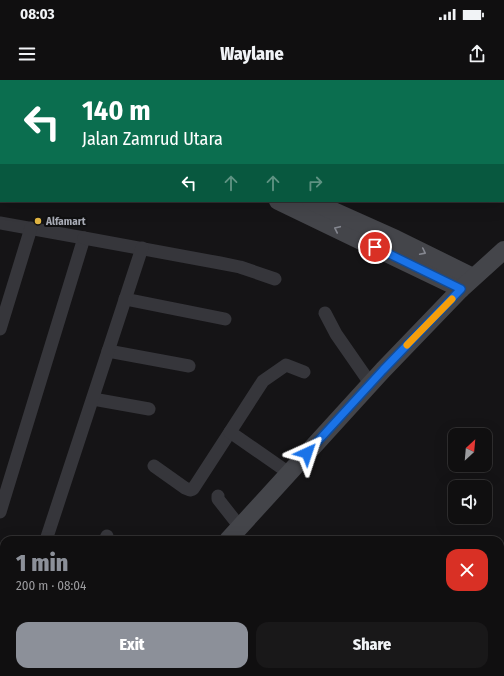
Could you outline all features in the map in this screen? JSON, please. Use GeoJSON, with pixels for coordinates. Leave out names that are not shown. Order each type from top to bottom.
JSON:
{"type":"FeatureCollection","features":[{"type":"Feature","properties":{"kind":"main road"},"geometry":{"type":"LineString","coordinates":[[281,202],[392,246]]}},
{"type":"Feature","properties":{"kind":"main road"},"geometry":{"type":"LineString","coordinates":[[313,202],[392,246],[467,283]]}},
{"type":"Feature","properties":{"kind":"main road"},"geometry":{"type":"LineString","coordinates":[[234,534],[370,383],[467,283],[504,250]]}},
{"type":"Feature","properties":{"kind":"street"},"geometry":{"type":"LineString","coordinates":[[0,223],[220,263],[240,267],[275,278]]}},
{"type":"Feature","properties":{"kind":"street"},"geometry":{"type":"LineString","coordinates":[[0,329],[31,228]]}},
{"type":"Feature","properties":{"kind":"street"},"geometry":{"type":"LineString","coordinates":[[0,512],[84,238]]}},
{"type":"Feature","properties":{"kind":"street"},"geometry":{"type":"LineString","coordinates":[[47,536],[142,248]]}},
{"type":"Feature","properties":{"kind":"street"},"geometry":{"type":"LineString","coordinates":[[125,299],[225,319]]}},
{"type":"Feature","properties":{"kind":"street"},"geometry":{"type":"LineString","coordinates":[[324,313],[336,334],[370,383]]}},
{"type":"Feature","properties":{"kind":"street"},"geometry":{"type":"LineString","coordinates":[[108,351],[189,366]]}},
{"type":"Feature","properties":{"kind":"street"},"geometry":{"type":"LineString","coordinates":[[154,466],[185,488],[190,490],[193,489],[263,381],[286,365],[304,372]]}},
{"type":"Feature","properties":{"kind":"street"},"geometry":{"type":"LineString","coordinates":[[93,399],[149,410]]}},
{"type":"Feature","properties":{"kind":"street"},"geometry":{"type":"LineString","coordinates":[[230,432],[289,473]]}},
{"type":"Feature","properties":{"kind":"street"},"geometry":{"type":"LineString","coordinates":[[218,496],[234,534]]}},
{"type":"Feature","properties":{"kind":"slow traffic"},"geometry":{"type":"LineString","coordinates":[[407,345],[452,299]]}},
{"type":"Feature","properties":{"kind":"place","name":"Alfamart"},"geometry":{"type":"Point","coordinates":[38,221]}},
{"type":"Feature","properties":{"kind":"route"},"geometry":{"type":"LineString","coordinates":[[307,453],[383,370],[461,289],[375,247]]}}]}
